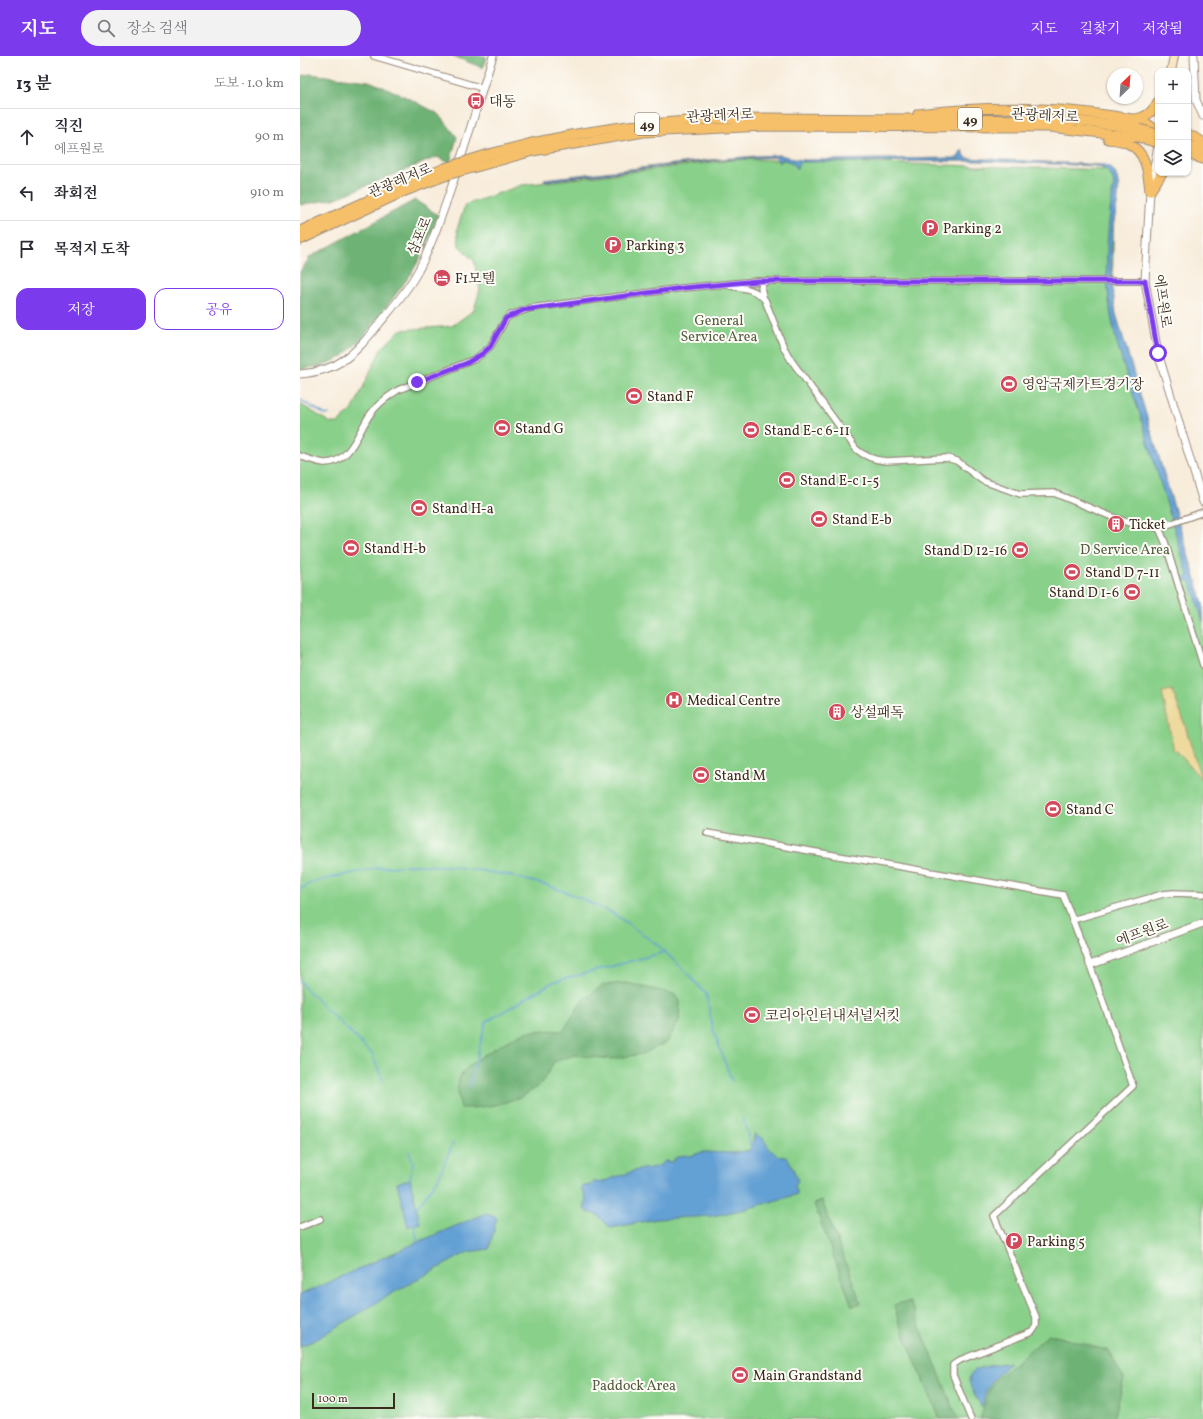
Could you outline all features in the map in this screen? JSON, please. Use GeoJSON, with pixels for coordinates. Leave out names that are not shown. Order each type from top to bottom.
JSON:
{"type":"FeatureCollection","features":[{"type":"Feature","properties":{"kind":"highway"},"geometry":{"type":"LineString","coordinates":[[1131,119],[1143,118],[1152,111],[1157,104]]}},
{"type":"Feature","properties":{"kind":"highway"},"geometry":{"type":"LineString","coordinates":[[877,119],[940,112],[1016,109],[1078,112],[1131,119],[1144,122],[1155,130]]}},
{"type":"Feature","properties":{"kind":"highway","name":"관광레저로"},"geometry":{"type":"LineString","coordinates":[[300,231],[378,196],[489,154],[532,147],[582,133],[628,126],[709,119],[883,127],[1049,127],[1155,135]]}},
{"type":"Feature","properties":{"kind":"highway","name":"관광레저로"},"geometry":{"type":"LineString","coordinates":[[801,123],[877,119],[1068,120],[1114,125],[1139,133],[1155,142]]}},
{"type":"Feature","properties":{"kind":"highway"},"geometry":{"type":"LineString","coordinates":[[883,127],[941,131],[1057,133],[1089,136],[1136,144],[1152,143],[1156,140]]}},
{"type":"Feature","properties":{"kind":"highway"},"geometry":{"type":"LineString","coordinates":[[1191,137],[1203,144]]}},
{"type":"Feature","properties":{"kind":"highway"},"geometry":{"type":"LineString","coordinates":[[1126,142],[1136,148],[1145,161],[1150,191]]}},
{"type":"Feature","properties":{"kind":"highway"},"geometry":{"type":"LineString","coordinates":[[1191,145],[1203,144]]}},
{"type":"Feature","properties":{"kind":"highway"},"geometry":{"type":"LineString","coordinates":[[1191,158],[1203,159]]}},
{"type":"Feature","properties":{"kind":"highway"},"geometry":{"type":"LineString","coordinates":[[1191,159],[1203,165]]}},
{"type":"Feature","properties":{"kind":"highway","name":"관광레저로"},"geometry":{"type":"LineString","coordinates":[[300,240],[446,171]]}},
{"type":"Feature","properties":{"kind":"highway"},"geometry":{"type":"LineString","coordinates":[[1150,191],[1160,176]]}},
{"type":"Feature","properties":{"kind":"main road"},"geometry":{"type":"LineString","coordinates":[[1172,68],[1174,56]]}},
{"type":"Feature","properties":{"kind":"street"},"geometry":{"type":"LineString","coordinates":[[374,56],[482,88]]}},
{"type":"Feature","properties":{"kind":"street","name":"삼포로"},"geometry":{"type":"LineString","coordinates":[[300,374],[327,369],[345,360],[369,336],[411,283],[429,249],[456,174],[493,56]]}},
{"type":"Feature","properties":{"kind":"street"},"geometry":{"type":"LineString","coordinates":[[1194,56],[1196,100],[1203,116]]}},
{"type":"Feature","properties":{"kind":"street","name":"에프원로"},"geometry":{"type":"LineString","coordinates":[[1155,162],[1150,191],[1145,281],[1158,353],[1203,502]]}},
{"type":"Feature","properties":{"kind":"street"},"geometry":{"type":"LineString","coordinates":[[300,456],[324,463],[333,462],[341,457],[349,450],[355,441],[369,415],[387,397],[398,390],[467,363],[490,347],[506,318],[524,310],[538,307],[718,285],[768,281],[1145,281]]}},
{"type":"Feature","properties":{"kind":"street"},"geometry":{"type":"LineString","coordinates":[[768,281],[763,282],[761,285],[761,290],[790,360],[862,455],[886,461],[948,458],[957,461],[983,481],[1020,494],[1054,493],[1132,524],[1159,528],[1203,512]]}},
{"type":"Feature","properties":{"kind":"street"},"geometry":{"type":"LineString","coordinates":[[718,285],[753,290],[759,293],[765,300]]}},
{"type":"Feature","properties":{"kind":"street"},"geometry":{"type":"LineString","coordinates":[[1159,528],[1165,542],[1203,665]]}},
{"type":"Feature","properties":{"kind":"street"},"geometry":{"type":"LineString","coordinates":[[707,833],[1062,895],[1090,965],[1133,1086],[994,1216],[1036,1317],[1036,1326],[1032,1332],[960,1360],[953,1365],[953,1375],[971,1419]]}},
{"type":"Feature","properties":{"kind":"street"},"geometry":{"type":"LineString","coordinates":[[1072,920],[1163,894],[1174,892],[1203,894]]}},
{"type":"Feature","properties":{"kind":"street","name":"에프원로"},"geometry":{"type":"LineString","coordinates":[[1090,965],[1203,923]]}},
{"type":"Feature","properties":{"kind":"street"},"geometry":{"type":"LineString","coordinates":[[300,1227],[320,1220]]}},
{"type":"Feature","properties":{"kind":"green space"},"geometry":{"type":"Polygon","coordinates":[[[453,56],[486,56],[486,57],[483,68],[453,56]]]}},
{"type":"Feature","properties":{"kind":"green space"},"geometry":{"type":"Polygon","coordinates":[[[310,74],[369,81],[400,94],[439,114],[457,137],[450,163],[437,157],[334,199],[300,205],[300,76],[310,74]]]}},
{"type":"Feature","properties":{"kind":"green space","name":"코리아인터내셔널서킷"},"geometry":{"type":"Polygon","coordinates":[[[740,159],[1113,170],[1112,314],[1203,612],[1203,1419],[300,1419],[300,404],[331,423],[338,423],[353,409],[381,349],[400,330],[452,326],[474,310],[480,289],[474,261],[459,246],[457,229],[465,205],[522,185],[740,159]]]}},
{"type":"Feature","properties":{"kind":"green space"},"geometry":{"type":"Polygon","coordinates":[[[415,200],[438,215],[426,247],[411,274],[363,338],[342,357],[322,366],[300,369],[300,272],[310,257],[415,200]]]}},
{"type":"Feature","properties":{"kind":"green space"},"geometry":{"type":"Polygon","coordinates":[[[627,983],[674,994],[680,1001],[679,1021],[667,1042],[642,1054],[610,1059],[575,1055],[554,1062],[541,1083],[525,1095],[504,1103],[481,1107],[461,1108],[458,1094],[460,1076],[474,1062],[520,1034],[544,1030],[563,1031],[582,1001],[603,985],[627,983]]]}},
{"type":"Feature","properties":{"kind":"green space"},"geometry":{"type":"Polygon","coordinates":[[[822,1201],[861,1303],[852,1306],[814,1204],[822,1201]]]}},
{"type":"Feature","properties":{"kind":"green space"},"geometry":{"type":"Polygon","coordinates":[[[910,1302],[958,1419],[940,1419],[899,1323],[894,1305],[910,1302]]]}},
{"type":"Feature","properties":{"kind":"green space"},"geometry":{"type":"Polygon","coordinates":[[[1049,1334],[1109,1351],[1124,1379],[1114,1419],[980,1419],[988,1393],[994,1381],[1049,1334]]]}},
{"type":"Feature","properties":{"kind":"sand"},"geometry":{"type":"Polygon","coordinates":[[[1172,690],[1183,719],[1201,779],[1177,751],[1174,751],[1162,692],[1172,690]]]}},
{"type":"Feature","properties":{"kind":"water"},"geometry":{"type":"Polygon","coordinates":[[[961,151],[963,151],[966,158],[1105,165],[1114,171],[1118,181],[1118,196],[1112,236],[1113,285],[1116,314],[1203,604],[1203,622],[1191,582],[1184,580],[1188,575],[1114,330],[1108,286],[1107,256],[1108,227],[1114,183],[1110,174],[1106,170],[1097,166],[978,161],[799,162],[797,169],[793,163],[782,159],[780,163],[775,157],[719,160],[544,181],[544,179],[709,160],[756,156],[781,155],[794,159],[807,160],[958,158],[961,151]]]}},
{"type":"Feature","properties":{"kind":"water"},"geometry":{"type":"Polygon","coordinates":[[[755,1133],[763,1138],[773,1152],[779,1156],[788,1158],[798,1180],[795,1186],[798,1194],[746,1209],[712,1216],[657,1219],[611,1228],[597,1215],[587,1212],[584,1208],[586,1202],[580,1187],[591,1185],[595,1181],[598,1183],[637,1170],[657,1167],[665,1161],[672,1162],[675,1158],[685,1155],[690,1156],[702,1152],[732,1153],[750,1150],[755,1133]]]}},
{"type":"Feature","properties":{"kind":"water"},"geometry":{"type":"Polygon","coordinates":[[[410,1179],[420,1223],[408,1227],[397,1183],[410,1179]]]}},
{"type":"Feature","properties":{"kind":"water"},"geometry":{"type":"Polygon","coordinates":[[[486,1213],[497,1218],[489,1249],[468,1252],[391,1294],[314,1341],[300,1346],[300,1295],[486,1213]]]}},
{"type":"Feature","properties":{"kind":"water"},"geometry":{"type":"Polygon","coordinates":[[[1010,1362],[992,1381],[986,1392],[982,1407],[970,1384],[972,1372],[987,1366],[1010,1362]]]}},
{"type":"Feature","properties":{"kind":"waterway"},"geometry":{"type":"LineString","coordinates":[[300,400],[326,415],[329,414]]}},
{"type":"Feature","properties":{"kind":"waterway"},"geometry":{"type":"LineString","coordinates":[[300,889],[313,882],[376,868],[414,865],[451,866],[507,875],[549,886],[578,897],[614,914],[655,943],[682,968],[706,994],[713,1030],[732,1081]]}},
{"type":"Feature","properties":{"kind":"waterway"},"geometry":{"type":"LineString","coordinates":[[469,1087],[486,1022],[553,982],[665,952]]}},
{"type":"Feature","properties":{"kind":"waterway"},"geometry":{"type":"LineString","coordinates":[[300,981],[305,988],[372,1054],[383,1081]]}},
{"type":"Feature","properties":{"kind":"waterway"},"geometry":{"type":"LineString","coordinates":[[743,1118],[751,1148]]}},
{"type":"Feature","properties":{"kind":"waterway"},"geometry":{"type":"LineString","coordinates":[[417,1207],[438,1179],[453,1143]]}},
{"type":"Feature","properties":{"kind":"waterway"},"geometry":{"type":"LineString","coordinates":[[409,1151],[413,1162],[410,1179]]}},
{"type":"Feature","properties":{"kind":"waterway"},"geometry":{"type":"LineString","coordinates":[[414,1225],[418,1242]]}},
{"type":"Feature","properties":{"kind":"place","name":"대동"},"geometry":{"type":"Point","coordinates":[476,101]}},
{"type":"Feature","properties":{"kind":"place","name":"Parking 2"},"geometry":{"type":"Point","coordinates":[930,228]}},
{"type":"Feature","properties":{"kind":"place","name":"Parking 3"},"geometry":{"type":"Point","coordinates":[613,245]}},
{"type":"Feature","properties":{"kind":"place","name":"F1모텔"},"geometry":{"type":"Point","coordinates":[442,278]}},
{"type":"Feature","properties":{"kind":"place","name":"영암국제카트경기장"},"geometry":{"type":"Point","coordinates":[1009,384]}},
{"type":"Feature","properties":{"kind":"place","name":"Stand F"},"geometry":{"type":"Point","coordinates":[634,396]}},
{"type":"Feature","properties":{"kind":"place","name":"Stand G"},"geometry":{"type":"Point","coordinates":[502,428]}},
{"type":"Feature","properties":{"kind":"place","name":"Stand E-c 6-11"},"geometry":{"type":"Point","coordinates":[751,430]}},
{"type":"Feature","properties":{"kind":"place","name":"Stand E-c 1-5"},"geometry":{"type":"Point","coordinates":[787,480]}},
{"type":"Feature","properties":{"kind":"place","name":"Stand H-a"},"geometry":{"type":"Point","coordinates":[419,508]}},
{"type":"Feature","properties":{"kind":"place","name":"Stand E-b"},"geometry":{"type":"Point","coordinates":[819,519]}},
{"type":"Feature","properties":{"kind":"place","name":"Ticket"},"geometry":{"type":"Point","coordinates":[1116,524]}},
{"type":"Feature","properties":{"kind":"place","name":"Stand H-b"},"geometry":{"type":"Point","coordinates":[351,548]}},
{"type":"Feature","properties":{"kind":"place","name":"Stand D 12-16"},"geometry":{"type":"Point","coordinates":[1020,550]}},
{"type":"Feature","properties":{"kind":"place","name":"Stand D 7-11"},"geometry":{"type":"Point","coordinates":[1072,572]}},
{"type":"Feature","properties":{"kind":"place","name":"Stand D 1-6"},"geometry":{"type":"Point","coordinates":[1132,592]}},
{"type":"Feature","properties":{"kind":"place","name":"Medical Centre"},"geometry":{"type":"Point","coordinates":[674,700]}},
{"type":"Feature","properties":{"kind":"place","name":"상설패독"},"geometry":{"type":"Point","coordinates":[837,712]}},
{"type":"Feature","properties":{"kind":"place","name":"Stand M"},"geometry":{"type":"Point","coordinates":[701,775]}},
{"type":"Feature","properties":{"kind":"place","name":"Stand C"},"geometry":{"type":"Point","coordinates":[1053,809]}},
{"type":"Feature","properties":{"kind":"place","name":"코리아인터내셔널서킷"},"geometry":{"type":"Point","coordinates":[752,1015]}},
{"type":"Feature","properties":{"kind":"place","name":"Parking 5"},"geometry":{"type":"Point","coordinates":[1014,1241]}},
{"type":"Feature","properties":{"kind":"place","name":"Main Grandstand"},"geometry":{"type":"Point","coordinates":[740,1375]}},
{"type":"Feature","properties":{"kind":"route"},"geometry":{"type":"LineString","coordinates":[[417,382],[475,359],[490,347],[506,318],[524,310],[683,288],[758,281],[1145,281],[1158,353]]}},
{"type":"Feature","properties":{"kind":"park label","name":"General Service Area"},"geometry":{"type":"Point","coordinates":[719,328]}},
{"type":"Feature","properties":{"kind":"park label","name":"D Service Area"},"geometry":{"type":"Point","coordinates":[1125,549]}},
{"type":"Feature","properties":{"kind":"park label","name":"Paddock Area"},"geometry":{"type":"Point","coordinates":[634,1385]}}]}
